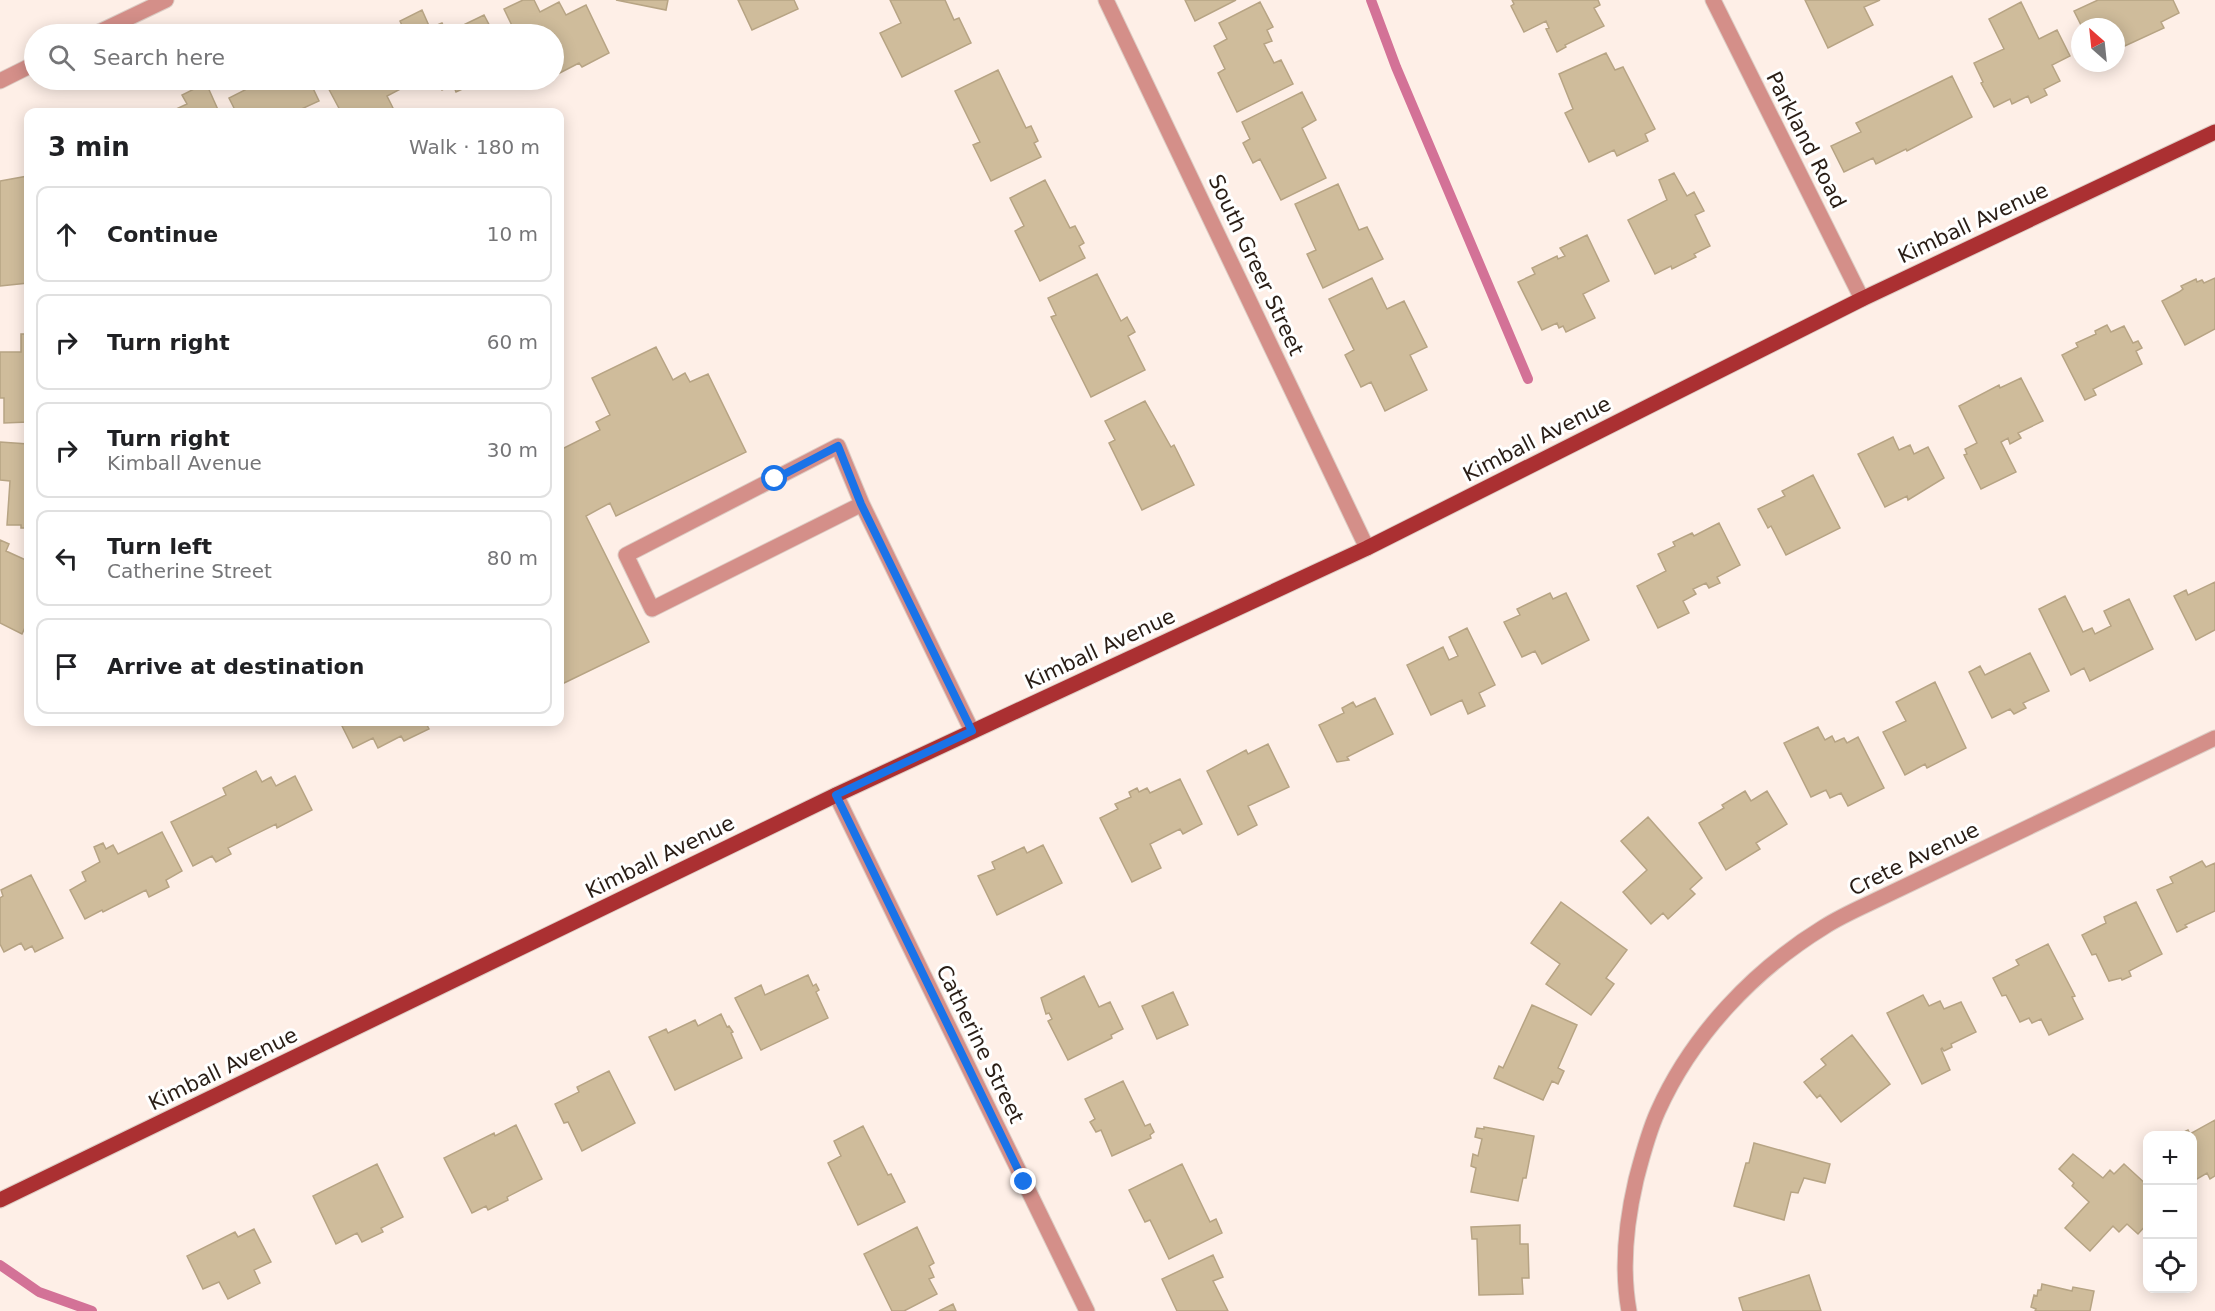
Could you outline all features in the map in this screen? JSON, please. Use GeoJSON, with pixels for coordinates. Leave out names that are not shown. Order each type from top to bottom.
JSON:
{"type":"FeatureCollection","features":[{"type":"Feature","properties":{"kind":"main road","name":"Kimball Avenue"},"geometry":{"type":"LineString","coordinates":[[0,1200],[836,795],[1367,548],[1862,299],[2215,132]]}},
{"type":"Feature","properties":{"kind":"street"},"geometry":{"type":"LineString","coordinates":[[116,24],[166,0]]}},
{"type":"Feature","properties":{"kind":"street","name":"South Greer Street"},"geometry":{"type":"LineString","coordinates":[[1106,0],[1367,548]]}},
{"type":"Feature","properties":{"kind":"street","name":"Parkland Road"},"geometry":{"type":"LineString","coordinates":[[1713,0],[1862,299]]}},
{"type":"Feature","properties":{"kind":"street"},"geometry":{"type":"LineString","coordinates":[[0,81],[24,69]]}},
{"type":"Feature","properties":{"kind":"street"},"geometry":{"type":"LineString","coordinates":[[861,504],[652,609],[626,555],[838,446],[861,504],[972,731]]}},
{"type":"Feature","properties":{"kind":"street","name":"Crete Avenue"},"geometry":{"type":"LineString","coordinates":[[1629,1311],[1625,1290],[1625,1246],[1631,1200],[1643,1151],[1654,1121],[1675,1077],[1706,1033],[1741,991],[1784,955],[1824,927],[2215,738]]}},
{"type":"Feature","properties":{"kind":"street","name":"Catherine Street"},"geometry":{"type":"LineString","coordinates":[[836,795],[1087,1311]]}},
{"type":"Feature","properties":{"kind":"building"},"geometry":{"type":"Polygon","coordinates":[[[523,0],[534,0],[540,12],[559,2],[566,15],[586,5],[609,53],[582,67],[579,63],[564,71],[564,24],[511,24],[504,9],[523,0]]]}},
{"type":"Feature","properties":{"kind":"building"},"geometry":{"type":"Polygon","coordinates":[[[616,0],[668,0],[666,10],[616,0]]]}},
{"type":"Feature","properties":{"kind":"building"},"geometry":{"type":"Polygon","coordinates":[[[738,0],[794,0],[798,9],[752,30],[738,0]]]}},
{"type":"Feature","properties":{"kind":"building"},"geometry":{"type":"Polygon","coordinates":[[[890,0],[945,0],[954,20],[959,18],[971,43],[902,77],[880,33],[901,23],[890,0]]]}},
{"type":"Feature","properties":{"kind":"building"},"geometry":{"type":"Polygon","coordinates":[[[1185,0],[1236,0],[1195,21],[1185,0]]]}},
{"type":"Feature","properties":{"kind":"building"},"geometry":{"type":"Polygon","coordinates":[[[1512,0],[1598,0],[1600,5],[1594,8],[1604,26],[1565,45],[1566,47],[1557,52],[1546,29],[1549,28],[1546,21],[1524,32],[1511,6],[1514,4],[1512,0]]]}},
{"type":"Feature","properties":{"kind":"building"},"geometry":{"type":"Polygon","coordinates":[[[1805,0],[1880,0],[1864,7],[1873,25],[1828,48],[1805,0]]]}},
{"type":"Feature","properties":{"kind":"building"},"geometry":{"type":"Polygon","coordinates":[[[2098,0],[2173,0],[2179,13],[2161,22],[2164,28],[2125,46],[2125,18],[2078,18],[2074,11],[2098,0]]]}},
{"type":"Feature","properties":{"kind":"building"},"geometry":{"type":"Polygon","coordinates":[[[1260,2],[1273,27],[1267,30],[1272,41],[1264,44],[1274,63],[1281,60],[1293,84],[1237,112],[1218,73],[1225,69],[1214,46],[1227,39],[1219,23],[1260,2]]]}},
{"type":"Feature","properties":{"kind":"building"},"geometry":{"type":"Polygon","coordinates":[[[2021,2],[2039,39],[2057,30],[2070,56],[2052,65],[2060,81],[2044,89],[2047,95],[2031,103],[2028,96],[2012,104],[2010,99],[1994,107],[1981,83],[1983,82],[1974,63],[2004,49],[1989,19],[2021,2]]]}},
{"type":"Feature","properties":{"kind":"building"},"geometry":{"type":"Polygon","coordinates":[[[422,10],[428,24],[401,24],[400,21],[422,10]]]}},
{"type":"Feature","properties":{"kind":"building"},"geometry":{"type":"Polygon","coordinates":[[[484,15],[489,24],[466,24],[484,15]]]}},
{"type":"Feature","properties":{"kind":"building"},"geometry":{"type":"Polygon","coordinates":[[[1606,53],[1615,70],[1623,67],[1655,129],[1645,134],[1648,141],[1617,156],[1614,150],[1589,162],[1565,113],[1573,109],[1559,74],[1606,53]]]}},
{"type":"Feature","properties":{"kind":"building"},"geometry":{"type":"Polygon","coordinates":[[[998,70],[1026,128],[1031,126],[1038,141],[1034,143],[1041,157],[991,181],[973,145],[980,142],[955,91],[998,70]]]}},
{"type":"Feature","properties":{"kind":"building"},"geometry":{"type":"Polygon","coordinates":[[[1952,76],[1972,117],[1907,151],[1906,149],[1876,164],[1873,158],[1844,172],[1831,146],[1861,132],[1856,123],[1952,76]]]}},
{"type":"Feature","properties":{"kind":"building"},"geometry":{"type":"Polygon","coordinates":[[[192,90],[209,90],[217,108],[178,108],[187,104],[182,95],[192,90]]]}},
{"type":"Feature","properties":{"kind":"building"},"geometry":{"type":"Polygon","coordinates":[[[245,90],[314,90],[319,101],[304,108],[234,108],[229,98],[245,90]]]}},
{"type":"Feature","properties":{"kind":"building"},"geometry":{"type":"Polygon","coordinates":[[[329,90],[398,90],[387,96],[393,108],[339,108],[329,90]]]}},
{"type":"Feature","properties":{"kind":"building"},"geometry":{"type":"Polygon","coordinates":[[[1302,92],[1316,120],[1302,128],[1326,178],[1281,200],[1260,159],[1253,163],[1243,143],[1250,139],[1242,122],[1302,92]]]}},
{"type":"Feature","properties":{"kind":"building"},"geometry":{"type":"Polygon","coordinates":[[[1674,173],[1687,196],[1694,192],[1704,211],[1695,215],[1710,246],[1694,254],[1696,257],[1672,269],[1671,266],[1655,274],[1628,220],[1667,200],[1659,180],[1674,173]]]}},
{"type":"Feature","properties":{"kind":"building"},"geometry":{"type":"Polygon","coordinates":[[[24,177],[24,283],[0,286],[0,181],[24,177]]]}},
{"type":"Feature","properties":{"kind":"building"},"geometry":{"type":"Polygon","coordinates":[[[1045,180],[1070,228],[1075,226],[1084,243],[1079,246],[1085,258],[1040,281],[1015,231],[1024,226],[1010,198],[1045,180]]]}},
{"type":"Feature","properties":{"kind":"building"},"geometry":{"type":"Polygon","coordinates":[[[1338,184],[1359,230],[1367,227],[1383,259],[1323,288],[1307,254],[1316,250],[1295,204],[1338,184]]]}},
{"type":"Feature","properties":{"kind":"building"},"geometry":{"type":"Polygon","coordinates":[[[1587,235],[1609,281],[1583,294],[1595,318],[1566,332],[1563,326],[1559,328],[1557,323],[1542,330],[1518,282],[1535,274],[1532,268],[1557,256],[1558,259],[1565,256],[1560,248],[1587,235]]]}},
{"type":"Feature","properties":{"kind":"building"},"geometry":{"type":"Polygon","coordinates":[[[1097,274],[1121,321],[1127,317],[1135,332],[1128,336],[1145,370],[1091,397],[1051,317],[1056,315],[1048,298],[1097,274]]]}},
{"type":"Feature","properties":{"kind":"building"},"geometry":{"type":"Polygon","coordinates":[[[1372,278],[1387,309],[1404,301],[1427,347],[1410,355],[1427,390],[1385,411],[1371,382],[1361,387],[1345,355],[1354,350],[1329,299],[1372,278]]]}},
{"type":"Feature","properties":{"kind":"building"},"geometry":{"type":"Polygon","coordinates":[[[2215,278],[2215,329],[2185,345],[2162,301],[2183,289],[2181,286],[2196,279],[2197,282],[2202,280],[2204,283],[2215,278]]]}},
{"type":"Feature","properties":{"kind":"building"},"geometry":{"type":"Polygon","coordinates":[[[2107,325],[2111,332],[2124,326],[2133,343],[2138,341],[2142,348],[2136,351],[2142,364],[2093,389],[2096,395],[2085,400],[2062,355],[2078,347],[2076,343],[2096,334],[2095,331],[2107,325]]]}},
{"type":"Feature","properties":{"kind":"building"},"geometry":{"type":"Polygon","coordinates":[[[21,334],[24,334],[24,422],[4,423],[4,398],[0,398],[0,352],[21,352],[21,334]]]}},
{"type":"Feature","properties":{"kind":"building"},"geometry":{"type":"Polygon","coordinates":[[[656,347],[673,380],[685,373],[690,382],[708,374],[746,452],[616,516],[610,503],[586,516],[649,642],[564,683],[564,448],[600,430],[596,422],[610,415],[592,378],[656,347]]]}},
{"type":"Feature","properties":{"kind":"building"},"geometry":{"type":"Polygon","coordinates":[[[2021,378],[2043,421],[2018,433],[2021,438],[2010,444],[2008,438],[2001,442],[2016,472],[1981,489],[1964,455],[1967,454],[1965,449],[1977,443],[1959,406],[1999,385],[2000,388],[2021,378]]]}},
{"type":"Feature","properties":{"kind":"building"},"geometry":{"type":"Polygon","coordinates":[[[1145,401],[1171,447],[1174,445],[1194,485],[1142,510],[1109,443],[1115,440],[1105,421],[1145,401]]]}},
{"type":"Feature","properties":{"kind":"building"},"geometry":{"type":"Polygon","coordinates":[[[1893,437],[1899,450],[1910,445],[1914,454],[1928,447],[1944,478],[1908,500],[1907,496],[1885,507],[1858,454],[1893,437]]]}},
{"type":"Feature","properties":{"kind":"building"},"geometry":{"type":"Polygon","coordinates":[[[0,442],[24,444],[24,528],[21,528],[21,525],[7,525],[10,481],[0,480],[0,442]]]}},
{"type":"Feature","properties":{"kind":"building"},"geometry":{"type":"Polygon","coordinates":[[[1813,475],[1840,528],[1786,555],[1771,526],[1768,528],[1758,509],[1785,496],[1782,491],[1813,475]]]}},
{"type":"Feature","properties":{"kind":"building"},"geometry":{"type":"Polygon","coordinates":[[[1719,523],[1740,565],[1717,577],[1720,583],[1709,588],[1706,583],[1693,589],[1696,594],[1683,601],[1689,613],[1658,628],[1637,586],[1666,571],[1658,554],[1675,546],[1673,542],[1692,533],[1694,536],[1719,523]]]}},
{"type":"Feature","properties":{"kind":"building"},"geometry":{"type":"Polygon","coordinates":[[[0,540],[9,544],[6,551],[24,559],[24,630],[22,634],[0,623],[0,540]]]}},
{"type":"Feature","properties":{"kind":"building"},"geometry":{"type":"Polygon","coordinates":[[[2215,582],[2215,630],[2196,640],[2174,596],[2186,590],[2188,595],[2215,582]]]}},
{"type":"Feature","properties":{"kind":"building"},"geometry":{"type":"Polygon","coordinates":[[[1550,593],[1553,599],[1566,593],[1589,640],[1542,664],[1535,651],[1522,657],[1504,622],[1520,615],[1517,609],[1550,593]]]}},
{"type":"Feature","properties":{"kind":"building"},"geometry":{"type":"Polygon","coordinates":[[[2065,596],[2083,632],[2092,628],[2095,634],[2111,626],[2104,611],[2129,599],[2153,649],[2090,681],[2084,668],[2071,675],[2039,609],[2065,596]]]}},
{"type":"Feature","properties":{"kind":"building"},"geometry":{"type":"Polygon","coordinates":[[[1467,628],[1495,685],[1479,693],[1485,706],[1468,714],[1462,700],[1431,715],[1407,665],[1443,647],[1449,660],[1458,656],[1449,637],[1467,628]]]}},
{"type":"Feature","properties":{"kind":"building"},"geometry":{"type":"Polygon","coordinates":[[[2030,653],[2049,691],[2023,703],[2026,708],[2014,714],[2010,709],[1992,718],[1969,672],[1980,666],[1985,675],[2030,653]]]}},
{"type":"Feature","properties":{"kind":"building"},"geometry":{"type":"Polygon","coordinates":[[[1935,682],[1966,748],[1927,768],[1925,764],[1905,775],[1883,732],[1906,721],[1896,702],[1935,682]]]}},
{"type":"Feature","properties":{"kind":"building"},"geometry":{"type":"Polygon","coordinates":[[[1375,698],[1393,734],[1347,757],[1349,760],[1337,762],[1319,725],[1344,713],[1342,708],[1353,702],[1356,707],[1375,698]]]}},
{"type":"Feature","properties":{"kind":"building"},"geometry":{"type":"Polygon","coordinates":[[[342,726],[428,726],[429,729],[404,741],[401,736],[378,748],[373,738],[353,748],[342,726]]]}},
{"type":"Feature","properties":{"kind":"building"},"geometry":{"type":"Polygon","coordinates":[[[1818,727],[1825,740],[1832,736],[1835,742],[1844,738],[1847,743],[1858,737],[1884,788],[1848,806],[1841,793],[1830,798],[1826,790],[1811,797],[1784,743],[1818,727]]]}},
{"type":"Feature","properties":{"kind":"building"},"geometry":{"type":"Polygon","coordinates":[[[1268,744],[1289,787],[1248,806],[1257,825],[1238,835],[1207,771],[1246,750],[1248,754],[1268,744]]]}},
{"type":"Feature","properties":{"kind":"building"},"geometry":{"type":"Polygon","coordinates":[[[256,771],[262,782],[271,777],[276,786],[295,776],[312,810],[277,828],[276,824],[228,848],[231,854],[216,862],[212,856],[193,866],[171,822],[226,795],[223,788],[256,771]]]}},
{"type":"Feature","properties":{"kind":"building"},"geometry":{"type":"Polygon","coordinates":[[[1180,779],[1202,824],[1183,834],[1180,829],[1150,844],[1161,868],[1132,882],[1100,818],[1118,809],[1115,804],[1131,797],[1129,792],[1137,788],[1139,792],[1147,788],[1150,793],[1180,779]]]}},
{"type":"Feature","properties":{"kind":"building"},"geometry":{"type":"Polygon","coordinates":[[[1745,791],[1751,801],[1767,791],[1787,824],[1756,843],[1760,849],[1726,870],[1699,823],[1724,808],[1722,805],[1745,791]]]}},
{"type":"Feature","properties":{"kind":"building"},"geometry":{"type":"Polygon","coordinates":[[[1648,817],[1702,878],[1690,889],[1695,894],[1668,919],[1663,913],[1651,924],[1623,892],[1647,870],[1621,841],[1648,817]]]}},
{"type":"Feature","properties":{"kind":"building"},"geometry":{"type":"Polygon","coordinates":[[[162,832],[182,871],[166,880],[169,887],[149,897],[146,890],[85,919],[70,890],[86,881],[82,872],[100,862],[94,847],[103,843],[106,849],[113,845],[118,854],[162,832]]]}},
{"type":"Feature","properties":{"kind":"building"},"geometry":{"type":"Polygon","coordinates":[[[1043,845],[1062,883],[997,915],[978,876],[995,869],[992,862],[1024,847],[1027,853],[1043,845]]]}},
{"type":"Feature","properties":{"kind":"building"},"geometry":{"type":"Polygon","coordinates":[[[2202,861],[2206,867],[2215,863],[2215,911],[2185,925],[2187,927],[2177,932],[2157,890],[2173,883],[2170,877],[2202,861]]]}},
{"type":"Feature","properties":{"kind":"building"},"geometry":{"type":"Polygon","coordinates":[[[31,875],[63,938],[35,952],[32,946],[25,950],[21,943],[4,952],[0,944],[0,898],[3,896],[1,890],[31,875]]]}},
{"type":"Feature","properties":{"kind":"building"},"geometry":{"type":"Polygon","coordinates":[[[1561,902],[1627,950],[1606,978],[1614,984],[1591,1015],[1546,984],[1560,964],[1531,943],[1561,902]]]}},
{"type":"Feature","properties":{"kind":"building"},"geometry":{"type":"Polygon","coordinates":[[[2136,902],[2162,954],[2129,971],[2131,976],[2122,980],[2121,978],[2109,981],[2096,954],[2092,955],[2082,935],[2106,923],[2104,917],[2136,902]]]}},
{"type":"Feature","properties":{"kind":"building"},"geometry":{"type":"Polygon","coordinates":[[[2048,944],[2075,996],[2072,997],[2083,1019],[2049,1035],[2041,1019],[2032,1023],[2029,1018],[2020,1022],[2006,995],[2002,996],[1993,978],[2019,965],[2016,960],[2048,944]]]}},
{"type":"Feature","properties":{"kind":"building"},"geometry":{"type":"Polygon","coordinates":[[[808,975],[813,986],[816,984],[819,990],[816,992],[828,1018],[761,1050],[735,998],[761,985],[765,995],[808,975]]]}},
{"type":"Feature","properties":{"kind":"building"},"geometry":{"type":"Polygon","coordinates":[[[1084,976],[1099,1007],[1110,1002],[1123,1029],[1111,1035],[1112,1038],[1068,1060],[1048,1021],[1052,1019],[1049,1013],[1046,1014],[1041,998],[1084,976]]]}},
{"type":"Feature","properties":{"kind":"building"},"geometry":{"type":"Polygon","coordinates":[[[1173,992],[1188,1025],[1157,1039],[1142,1006],[1173,992]]]}},
{"type":"Feature","properties":{"kind":"building"},"geometry":{"type":"Polygon","coordinates":[[[1923,995],[1929,1006],[1940,1001],[1944,1009],[1961,1002],[1976,1032],[1951,1044],[1952,1047],[1944,1051],[1942,1048],[1950,1070],[1922,1084],[1887,1013],[1923,995]]]}},
{"type":"Feature","properties":{"kind":"building"},"geometry":{"type":"Polygon","coordinates":[[[1532,1005],[1577,1025],[1558,1068],[1564,1071],[1558,1084],[1552,1081],[1543,1100],[1494,1078],[1499,1066],[1503,1068],[1532,1005]]]}},
{"type":"Feature","properties":{"kind":"building"},"geometry":{"type":"Polygon","coordinates":[[[721,1014],[727,1027],[729,1026],[733,1032],[731,1033],[742,1058],[675,1090],[649,1037],[666,1029],[668,1033],[695,1020],[698,1026],[721,1014]]]}},
{"type":"Feature","properties":{"kind":"building"},"geometry":{"type":"Polygon","coordinates":[[[1852,1035],[1890,1084],[1841,1122],[1820,1095],[1817,1098],[1804,1082],[1826,1065],[1821,1059],[1852,1035]]]}},
{"type":"Feature","properties":{"kind":"building"},"geometry":{"type":"Polygon","coordinates":[[[609,1071],[635,1123],[582,1151],[568,1122],[564,1123],[555,1104],[579,1092],[577,1087],[609,1071]]]}},
{"type":"Feature","properties":{"kind":"building"},"geometry":{"type":"Polygon","coordinates":[[[1123,1081],[1145,1126],[1150,1124],[1154,1132],[1150,1135],[1151,1138],[1112,1156],[1101,1130],[1096,1132],[1090,1122],[1095,1119],[1085,1099],[1123,1081]]]}},
{"type":"Feature","properties":{"kind":"building"},"geometry":{"type":"Polygon","coordinates":[[[2215,1120],[2215,1176],[2210,1179],[2207,1173],[2197,1179],[2195,1131],[2215,1120]]]}},
{"type":"Feature","properties":{"kind":"building"},"geometry":{"type":"Polygon","coordinates":[[[516,1125],[542,1179],[507,1197],[508,1200],[488,1210],[486,1206],[472,1213],[444,1158],[494,1133],[495,1136],[516,1125]]]}},
{"type":"Feature","properties":{"kind":"building"},"geometry":{"type":"Polygon","coordinates":[[[863,1126],[888,1175],[891,1174],[905,1202],[858,1225],[828,1163],[841,1156],[834,1141],[863,1126]]]}},
{"type":"Feature","properties":{"kind":"building"},"geometry":{"type":"Polygon","coordinates":[[[1484,1127],[1534,1136],[1526,1178],[1523,1178],[1518,1201],[1471,1192],[1476,1168],[1471,1166],[1473,1154],[1478,1156],[1482,1139],[1475,1137],[1477,1128],[1484,1129],[1484,1127]]]}},
{"type":"Feature","properties":{"kind":"building"},"geometry":{"type":"Polygon","coordinates":[[[1754,1143],[1830,1164],[1825,1183],[1804,1178],[1798,1193],[1791,1192],[1784,1220],[1734,1206],[1754,1143]]]}},
{"type":"Feature","properties":{"kind":"building"},"geometry":{"type":"Polygon","coordinates":[[[2073,1154],[2103,1178],[2110,1170],[2114,1174],[2124,1164],[2143,1181],[2143,1228],[2138,1234],[2127,1224],[2119,1232],[2113,1226],[2090,1251],[2065,1228],[2089,1202],[2072,1186],[2074,1183],[2059,1169],[2073,1154]]]}},
{"type":"Feature","properties":{"kind":"building"},"geometry":{"type":"Polygon","coordinates":[[[377,1164],[403,1217],[381,1228],[383,1232],[362,1242],[357,1233],[336,1244],[313,1196],[377,1164]]]}},
{"type":"Feature","properties":{"kind":"building"},"geometry":{"type":"Polygon","coordinates":[[[1182,1164],[1210,1222],[1216,1219],[1222,1233],[1169,1259],[1150,1220],[1145,1222],[1129,1190],[1182,1164]]]}},
{"type":"Feature","properties":{"kind":"building"},"geometry":{"type":"Polygon","coordinates":[[[1520,1225],[1520,1244],[1528,1244],[1529,1278],[1522,1278],[1523,1294],[1479,1295],[1477,1239],[1472,1239],[1471,1227],[1520,1225]]]}},
{"type":"Feature","properties":{"kind":"building"},"geometry":{"type":"Polygon","coordinates":[[[917,1227],[934,1263],[929,1266],[934,1277],[929,1279],[937,1294],[904,1311],[892,1311],[864,1254],[917,1227]]]}},
{"type":"Feature","properties":{"kind":"building"},"geometry":{"type":"Polygon","coordinates":[[[254,1229],[271,1262],[254,1270],[260,1283],[228,1299],[219,1282],[203,1289],[187,1256],[235,1232],[238,1237],[254,1229]]]}},
{"type":"Feature","properties":{"kind":"building"},"geometry":{"type":"Polygon","coordinates":[[[1213,1255],[1223,1277],[1213,1281],[1228,1311],[1177,1311],[1162,1279],[1213,1255]]]}},
{"type":"Feature","properties":{"kind":"building"},"geometry":{"type":"Polygon","coordinates":[[[1809,1275],[1821,1311],[1743,1311],[1739,1298],[1809,1275]]]}},
{"type":"Feature","properties":{"kind":"building"},"geometry":{"type":"Polygon","coordinates":[[[2042,1284],[2072,1291],[2073,1287],[2094,1291],[2090,1311],[2035,1311],[2036,1309],[2031,1307],[2034,1295],[2037,1296],[2042,1284]]]}},
{"type":"Feature","properties":{"kind":"building"},"geometry":{"type":"Polygon","coordinates":[[[953,1304],[956,1311],[939,1311],[953,1304]]]}},
{"type":"Feature","properties":{"kind":"waterway"},"geometry":{"type":"LineString","coordinates":[[1371,0],[1396,67],[1528,379]]}},
{"type":"Feature","properties":{"kind":"waterway"},"geometry":{"type":"LineString","coordinates":[[0,1265],[39,1292],[92,1311]]}},
{"type":"Feature","properties":{"kind":"route"},"geometry":{"type":"LineString","coordinates":[[775,479],[838,446],[861,504],[972,731],[836,795],[1024,1182]]}}]}
